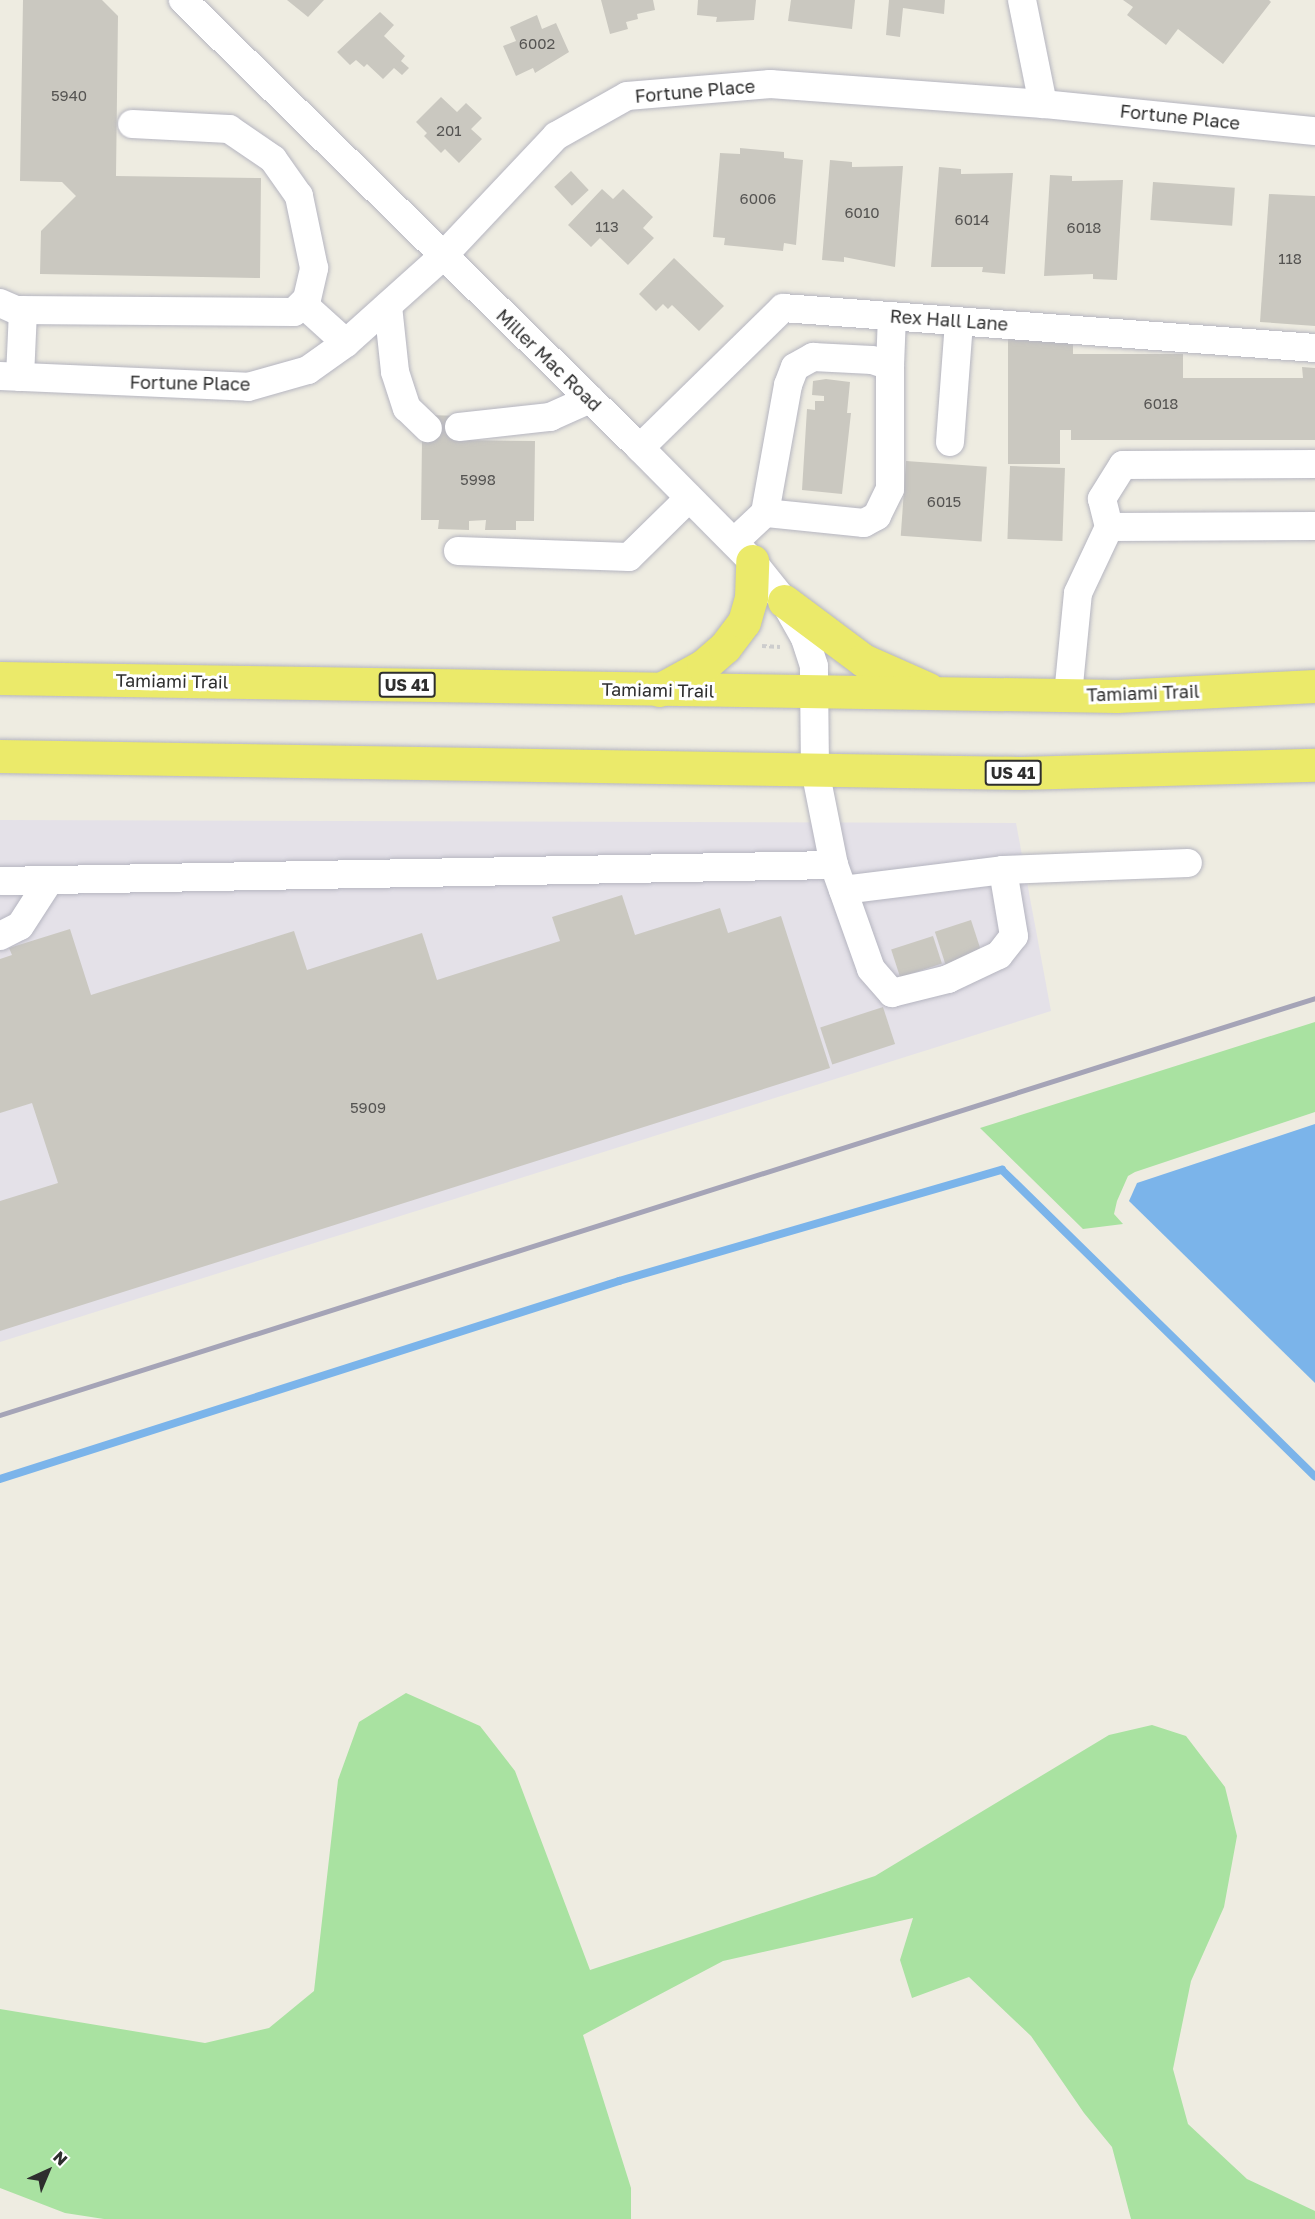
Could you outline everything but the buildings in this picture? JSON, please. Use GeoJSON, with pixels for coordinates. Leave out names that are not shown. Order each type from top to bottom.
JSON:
{"type":"FeatureCollection","features":[{"type":"Feature","properties":{"kind":"main road"},"geometry":{"type":"LineString","coordinates":[[659,690],[703,666],[725,647],[744,622],[751,598],[743,552]]}},
{"type":"Feature","properties":{"kind":"main road"},"geometry":{"type":"LineString","coordinates":[[784,601],[863,660],[941,694]]}},
{"type":"Feature","properties":{"kind":"main road","name":"Tamiami Trail"},"geometry":{"type":"LineString","coordinates":[[0,678],[814,693],[1068,695],[1315,686]]}},
{"type":"Feature","properties":{"kind":"main road","name":"US 41"},"geometry":{"type":"LineString","coordinates":[[0,756],[1020,773],[1315,765]]}},
{"type":"Feature","properties":{"kind":"street","name":"Miller Mac Road"},"geometry":{"type":"LineString","coordinates":[[183,0],[640,448],[743,552],[784,601],[806,638],[814,666],[815,770],[839,878],[871,969],[892,993],[948,979],[999,955],[1014,936],[1003,870]]}},
{"type":"Feature","properties":{"kind":"street"},"geometry":{"type":"LineString","coordinates":[[1022,0],[1043,104]]}},
{"type":"Feature","properties":{"kind":"street","name":"Fortune Place"},"geometry":{"type":"LineString","coordinates":[[10,377],[248,387],[308,370],[346,343],[443,256],[556,136],[627,96],[770,84],[1043,104],[1315,130]]}},
{"type":"Feature","properties":{"kind":"street"},"geometry":{"type":"LineString","coordinates":[[10,377],[12,306],[294,312],[303,304],[314,268],[299,196],[273,159],[229,129],[132,124]]}},
{"type":"Feature","properties":{"kind":"street"},"geometry":{"type":"LineString","coordinates":[[303,304],[346,343]]}},
{"type":"Feature","properties":{"kind":"street"},"geometry":{"type":"LineString","coordinates":[[388,306],[395,372],[407,408],[428,428]]}},
{"type":"Feature","properties":{"kind":"street","name":"Rex Hall Lane"},"geometry":{"type":"LineString","coordinates":[[640,448],[783,308],[1315,348]]}},
{"type":"Feature","properties":{"kind":"street"},"geometry":{"type":"LineString","coordinates":[[765,513],[864,523],[877,516],[890,489],[892,316]]}},
{"type":"Feature","properties":{"kind":"street"},"geometry":{"type":"LineString","coordinates":[[950,442],[959,321]]}},
{"type":"Feature","properties":{"kind":"street"},"geometry":{"type":"LineString","coordinates":[[743,552],[765,513],[788,385],[795,367],[813,357],[872,360],[890,366]]}},
{"type":"Feature","properties":{"kind":"street"},"geometry":{"type":"LineString","coordinates":[[459,427],[550,417],[590,399]]}},
{"type":"Feature","properties":{"kind":"street"},"geometry":{"type":"LineString","coordinates":[[1068,695],[1078,593],[1109,527],[1102,499],[1123,465],[1315,464]]}},
{"type":"Feature","properties":{"kind":"street"},"geometry":{"type":"LineString","coordinates":[[458,551],[629,557],[690,498]]}},
{"type":"Feature","properties":{"kind":"street"},"geometry":{"type":"LineString","coordinates":[[1109,527],[1315,526]]}},
{"type":"Feature","properties":{"kind":"street"},"geometry":{"type":"LineString","coordinates":[[0,881],[839,878],[1188,863]]}},
{"type":"Feature","properties":{"kind":"street"},"geometry":{"type":"LineString","coordinates":[[0,936],[20,926],[37,906],[49,881]]}},
{"type":"Feature","properties":{"kind":"path"},"geometry":{"type":"LineString","coordinates":[[752,644],[773,650],[783,646]]}},
{"type":"Feature","properties":{"kind":"shaded area"},"geometry":{"type":"Polygon","coordinates":[[[0,820],[1016,823],[1051,1011],[0,1342],[0,820]]]}},
{"type":"Feature","properties":{"kind":"green space"},"geometry":{"type":"Polygon","coordinates":[[[1315,1022],[1315,1112],[1128,1176],[1114,1214],[1123,1224],[1083,1229],[980,1128],[1315,1022]]]}},
{"type":"Feature","properties":{"kind":"green space"},"geometry":{"type":"Polygon","coordinates":[[[406,1693],[480,1726],[515,1771],[590,1970],[875,1876],[1109,1735],[1152,1725],[1186,1736],[1225,1787],[1237,1836],[1224,1907],[1191,1981],[1173,2069],[1188,2124],[1247,2179],[1315,2211],[1315,2219],[1131,2219],[1112,2147],[1084,2113],[1031,2036],[969,1977],[912,1998],[900,1960],[913,1918],[723,1961],[583,2035],[631,2188],[631,2219],[104,2219],[65,2213],[0,2188],[0,2009],[205,2043],[269,2028],[314,1991],[338,1780],[359,1722],[406,1693]]]}},
{"type":"Feature","properties":{"kind":"water"},"geometry":{"type":"Polygon","coordinates":[[[1315,1124],[1315,1383],[1129,1201],[1137,1183],[1315,1124]]]}},
{"type":"Feature","properties":{"kind":"waterway"},"geometry":{"type":"LineString","coordinates":[[0,1479],[619,1281],[1002,1170],[1315,1477]]}},
{"type":"Feature","properties":{"kind":"railway"},"geometry":{"type":"LineString","coordinates":[[0,1415],[1315,998]]}}]}
